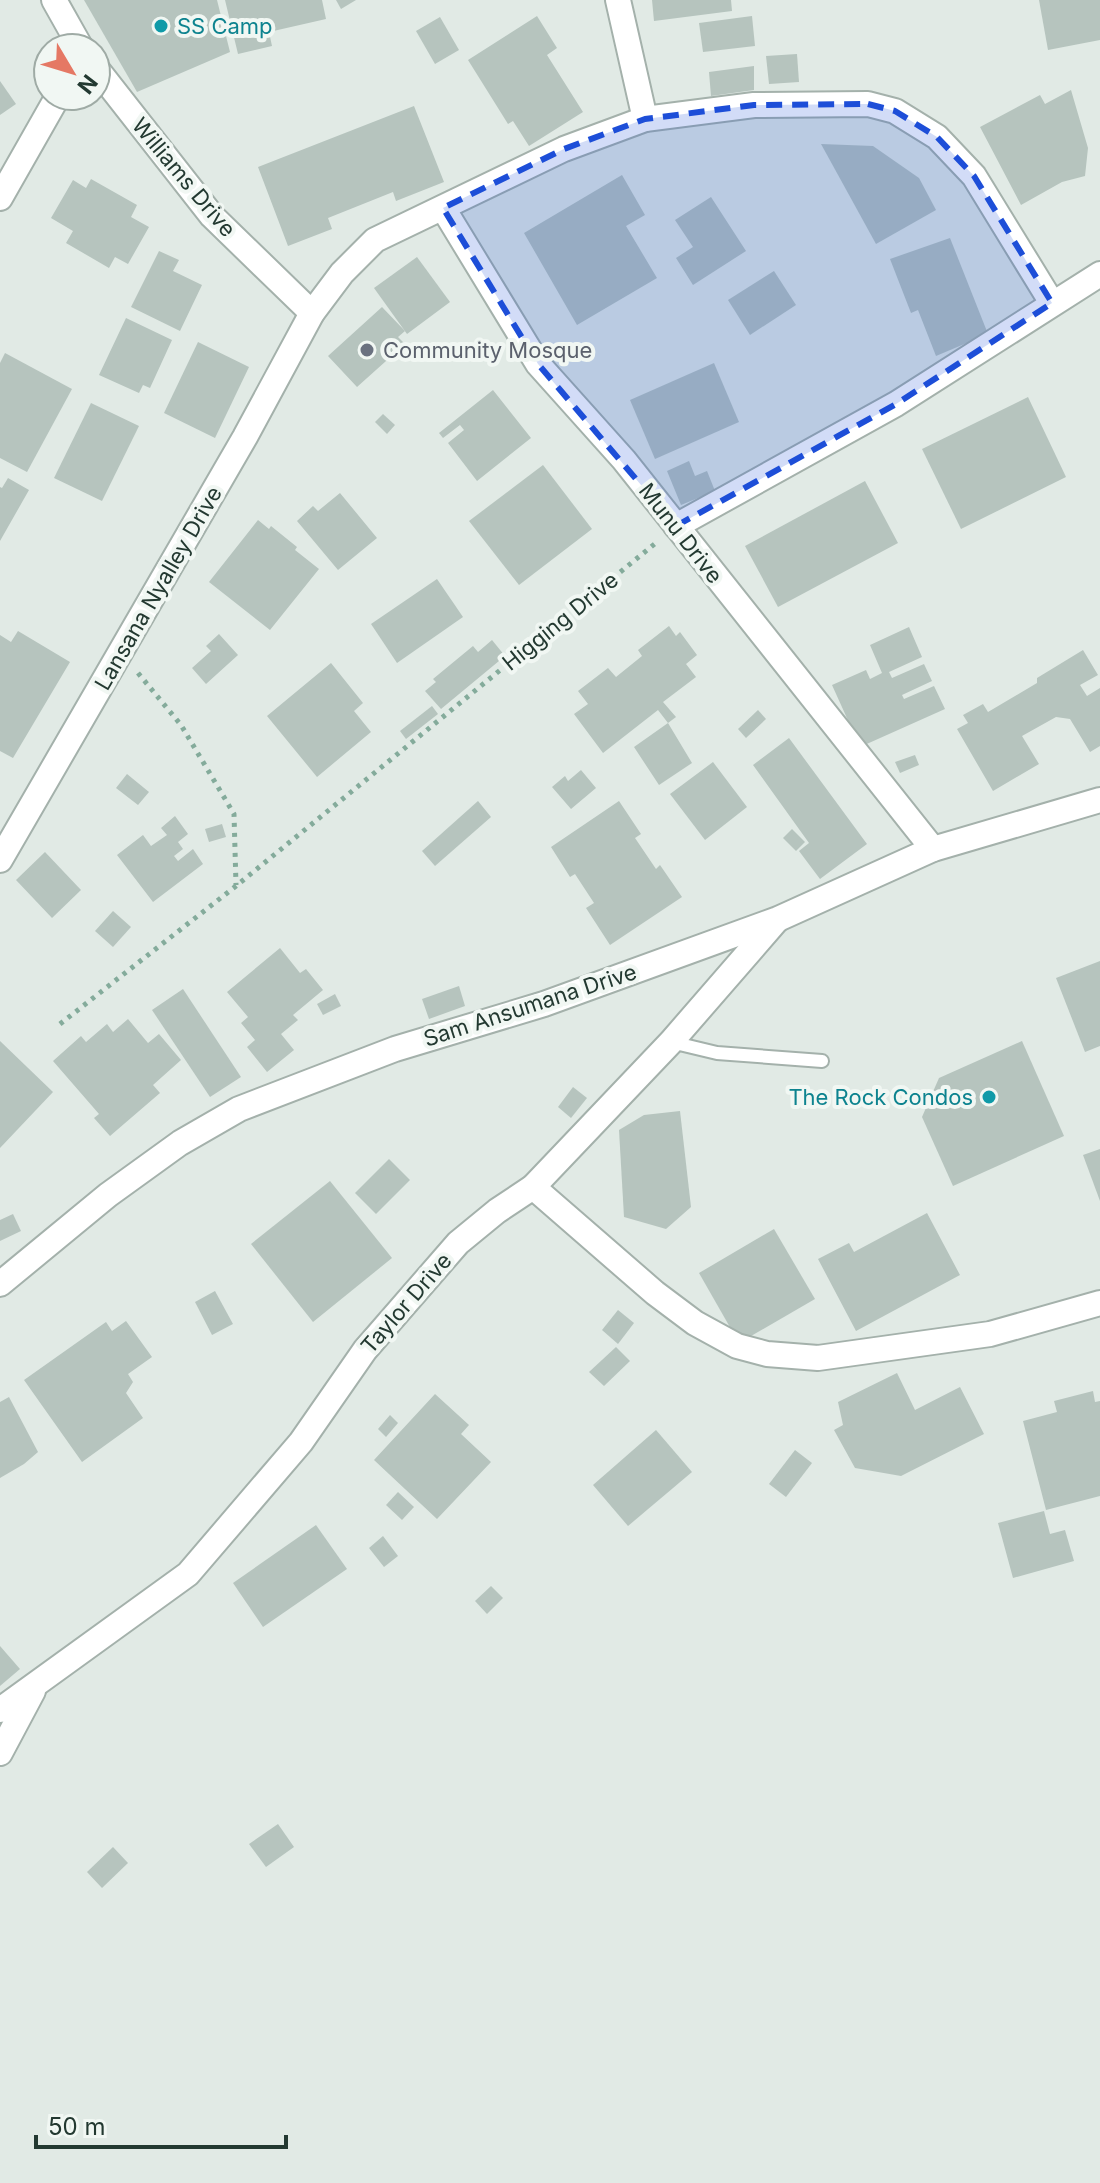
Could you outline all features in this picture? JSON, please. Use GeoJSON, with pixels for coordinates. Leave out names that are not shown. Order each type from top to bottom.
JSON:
{"type":"FeatureCollection","features":[{"type":"Feature","properties":{"kind":"street"},"geometry":{"type":"LineString","coordinates":[[54,0],[72,32]]}},
{"type":"Feature","properties":{"kind":"street"},"geometry":{"type":"LineString","coordinates":[[618,0],[645,119]]}},
{"type":"Feature","properties":{"kind":"street","name":"Williams Drive"},"geometry":{"type":"LineString","coordinates":[[112,88],[212,216],[312,313]]}},
{"type":"Feature","properties":{"kind":"street","name":"Lansana Nyalley Drive"},"geometry":{"type":"LineString","coordinates":[[0,860],[312,313],[342,273],[375,240],[564,149],[645,119],[754,105],[868,104],[895,111],[937,137],[974,176],[1052,303]]}},
{"type":"Feature","properties":{"kind":"street"},"geometry":{"type":"LineString","coordinates":[[0,198],[49,112]]}},
{"type":"Feature","properties":{"kind":"street","name":"Munu Drive"},"geometry":{"type":"LineString","coordinates":[[443,208],[538,364],[624,460],[933,849]]}},
{"type":"Feature","properties":{"kind":"street"},"geometry":{"type":"LineString","coordinates":[[676,526],[896,404],[1100,274]]}},
{"type":"Feature","properties":{"kind":"street","name":"Sam Ansumana Drive"},"geometry":{"type":"LineString","coordinates":[[0,1284],[120,1186],[180,1143],[239,1109],[395,1049],[544,1004],[778,919],[933,849],[1100,800]]}},
{"type":"Feature","properties":{"kind":"street","name":"Taylor Drive"},"geometry":{"type":"LineString","coordinates":[[0,1710],[188,1574],[301,1442],[365,1350],[458,1243],[533,1187],[671,1042],[778,919]]}},
{"type":"Feature","properties":{"kind":"street"},"geometry":{"type":"LineString","coordinates":[[533,1187],[655,1293],[695,1323],[737,1346],[767,1354],[818,1358],[990,1334],[1100,1303]]}},
{"type":"Feature","properties":{"kind":"street"},"geometry":{"type":"LineString","coordinates":[[0,1753],[36,1685]]}},
{"type":"Feature","properties":{"kind":"lane"},"geometry":{"type":"LineString","coordinates":[[671,1042],[717,1053],[822,1061]]}},
{"type":"Feature","properties":{"kind":"path","name":"Higging Drive"},"geometry":{"type":"LineString","coordinates":[[60,1024],[236,886],[676,526]]}},
{"type":"Feature","properties":{"kind":"path"},"geometry":{"type":"LineString","coordinates":[[121,652],[181,725],[234,814],[236,886]]}},
{"type":"Feature","properties":{"kind":"highlighted area"},"geometry":{"type":"Polygon","coordinates":[[[868,104],[895,111],[937,137],[974,176],[1052,303],[896,404],[676,526],[538,364],[443,208],[564,149],[645,119],[754,105],[868,104]]]}},
{"type":"Feature","properties":{"kind":"building","name":"SS Camp"},"geometry":{"type":"Polygon","coordinates":[[[84,0],[217,0],[230,52],[137,92],[112,49],[112,32],[102,32],[84,0]]]}},
{"type":"Feature","properties":{"kind":"building","name":"SS Camp"},"geometry":{"type":"Polygon","coordinates":[[[225,0],[322,0],[326,19],[269,32],[272,46],[238,54],[225,0]]]}},
{"type":"Feature","properties":{"kind":"building","name":"SS Camp"},"geometry":{"type":"Polygon","coordinates":[[[336,0],[356,0],[341,9],[336,0]]]}},
{"type":"Feature","properties":{"kind":"building"},"geometry":{"type":"Polygon","coordinates":[[[652,0],[731,0],[732,11],[654,21],[652,0]]]}},
{"type":"Feature","properties":{"kind":"building"},"geometry":{"type":"Polygon","coordinates":[[[1039,0],[1100,0],[1100,40],[1048,50],[1039,0]]]}},
{"type":"Feature","properties":{"kind":"building"},"geometry":{"type":"Polygon","coordinates":[[[537,16],[557,48],[547,55],[583,112],[529,146],[513,121],[508,124],[468,60],[537,16]]]}},
{"type":"Feature","properties":{"kind":"building"},"geometry":{"type":"Polygon","coordinates":[[[752,16],[755,46],[703,52],[699,23],[752,16]]]}},
{"type":"Feature","properties":{"kind":"building"},"geometry":{"type":"Polygon","coordinates":[[[440,17],[459,50],[435,64],[416,31],[440,17]]]}},
{"type":"Feature","properties":{"kind":"building"},"geometry":{"type":"Polygon","coordinates":[[[797,54],[799,82],[769,84],[766,56],[797,54]]]}},
{"type":"Feature","properties":{"kind":"building"},"geometry":{"type":"Polygon","coordinates":[[[754,66],[754,90],[711,96],[709,72],[754,66]]]}},
{"type":"Feature","properties":{"kind":"building"},"geometry":{"type":"Polygon","coordinates":[[[0,81],[16,104],[0,115],[0,81]]]}},
{"type":"Feature","properties":{"kind":"building"},"geometry":{"type":"Polygon","coordinates":[[[1071,90],[1088,148],[1085,176],[1062,182],[1021,205],[980,127],[1040,95],[1045,104],[1071,90]]]}},
{"type":"Feature","properties":{"kind":"building"},"geometry":{"type":"Polygon","coordinates":[[[414,106],[444,182],[396,201],[393,192],[328,218],[332,229],[288,246],[258,167],[414,106]]]}},
{"type":"Feature","properties":{"kind":"building"},"geometry":{"type":"Polygon","coordinates":[[[821,144],[873,146],[919,178],[936,210],[876,244],[821,144]]]}},
{"type":"Feature","properties":{"kind":"building"},"geometry":{"type":"Polygon","coordinates":[[[622,175],[645,215],[626,226],[657,278],[577,325],[524,233],[622,175]]]}},
{"type":"Feature","properties":{"kind":"building"},"geometry":{"type":"Polygon","coordinates":[[[91,179],[137,205],[131,217],[149,227],[128,264],[115,257],[109,268],[66,243],[73,231],[51,218],[73,180],[86,188],[91,179]]]}},
{"type":"Feature","properties":{"kind":"building"},"geometry":{"type":"Polygon","coordinates":[[[711,197],[746,251],[693,285],[676,258],[693,247],[675,220],[711,197]]]}},
{"type":"Feature","properties":{"kind":"building"},"geometry":{"type":"Polygon","coordinates":[[[950,238],[988,334],[936,356],[918,310],[911,313],[890,259],[950,238]]]}},
{"type":"Feature","properties":{"kind":"building"},"geometry":{"type":"Polygon","coordinates":[[[159,251],[179,260],[173,271],[202,285],[180,331],[131,307],[159,251]]]}},
{"type":"Feature","properties":{"kind":"building","name":"Community Mosque"},"geometry":{"type":"Polygon","coordinates":[[[417,257],[450,302],[407,334],[374,288],[417,257]]]}},
{"type":"Feature","properties":{"kind":"building"},"geometry":{"type":"Polygon","coordinates":[[[774,271],[796,305],[750,335],[728,300],[774,271]]]}},
{"type":"Feature","properties":{"kind":"building","name":"Community Mosque"},"geometry":{"type":"Polygon","coordinates":[[[382,307],[405,331],[398,337],[405,344],[357,387],[328,356],[382,307]]]}},
{"type":"Feature","properties":{"kind":"building"},"geometry":{"type":"Polygon","coordinates":[[[126,318],[172,340],[150,388],[143,385],[139,393],[99,375],[126,318]]]}},
{"type":"Feature","properties":{"kind":"building"},"geometry":{"type":"Polygon","coordinates":[[[198,342],[249,367],[215,438],[164,413],[198,342]]]}},
{"type":"Feature","properties":{"kind":"building"},"geometry":{"type":"Polygon","coordinates":[[[5,353],[72,389],[27,472],[0,458],[0,363],[5,353]]]}},
{"type":"Feature","properties":{"kind":"building"},"geometry":{"type":"Polygon","coordinates":[[[714,363],[739,422],[655,459],[630,400],[714,363]]]}},
{"type":"Feature","properties":{"kind":"building"},"geometry":{"type":"Polygon","coordinates":[[[493,390],[531,438],[477,481],[448,443],[464,430],[460,425],[443,438],[439,433],[493,390]]]}},
{"type":"Feature","properties":{"kind":"building"},"geometry":{"type":"Polygon","coordinates":[[[1028,397],[1066,477],[961,529],[922,449],[1028,397]]]}},
{"type":"Feature","properties":{"kind":"building"},"geometry":{"type":"Polygon","coordinates":[[[91,403],[139,426],[102,501],[54,478],[91,403]]]}},
{"type":"Feature","properties":{"kind":"building"},"geometry":{"type":"Polygon","coordinates":[[[383,414],[395,425],[387,434],[375,422],[383,414]]]}},
{"type":"Feature","properties":{"kind":"building"},"geometry":{"type":"Polygon","coordinates":[[[689,461],[695,476],[707,471],[715,491],[681,505],[667,471],[689,461]]]}},
{"type":"Feature","properties":{"kind":"building"},"geometry":{"type":"Polygon","coordinates":[[[543,465],[592,529],[519,585],[469,521],[543,465]]]}},
{"type":"Feature","properties":{"kind":"building"},"geometry":{"type":"Polygon","coordinates":[[[8,478],[29,490],[0,541],[0,487],[8,478]]]}},
{"type":"Feature","properties":{"kind":"building"},"geometry":{"type":"Polygon","coordinates":[[[865,481],[898,543],[778,607],[745,546],[865,481]]]}},
{"type":"Feature","properties":{"kind":"building"},"geometry":{"type":"Polygon","coordinates":[[[340,493],[377,538],[338,570],[297,521],[313,506],[318,511],[340,493]]]}},
{"type":"Feature","properties":{"kind":"building"},"geometry":{"type":"Polygon","coordinates":[[[258,520],[269,529],[271,526],[319,569],[270,630],[209,582],[258,520]]]}},
{"type":"Feature","properties":{"kind":"building"},"geometry":{"type":"Polygon","coordinates":[[[437,579],[463,617],[397,663],[371,624],[437,579]]]}},
{"type":"Feature","properties":{"kind":"building"},"geometry":{"type":"Polygon","coordinates":[[[669,626],[676,636],[680,632],[697,655],[686,664],[696,677],[663,702],[676,717],[668,723],[658,710],[603,753],[574,714],[588,704],[578,691],[608,668],[616,677],[642,656],[638,650],[669,626]]]}},
{"type":"Feature","properties":{"kind":"building"},"geometry":{"type":"Polygon","coordinates":[[[909,627],[922,657],[889,672],[892,678],[924,664],[932,681],[902,695],[904,699],[934,686],[945,709],[860,747],[832,685],[866,670],[870,679],[882,673],[870,645],[909,627]]]}},
{"type":"Feature","properties":{"kind":"building"},"geometry":{"type":"Polygon","coordinates":[[[18,631],[70,662],[13,758],[0,751],[0,635],[11,642],[18,631]]]}},
{"type":"Feature","properties":{"kind":"building"},"geometry":{"type":"Polygon","coordinates":[[[219,634],[238,655],[206,684],[192,668],[211,651],[206,646],[219,634]]]}},
{"type":"Feature","properties":{"kind":"building"},"geometry":{"type":"Polygon","coordinates":[[[492,640],[505,656],[441,709],[425,691],[436,682],[433,679],[473,646],[478,652],[492,640]]]}},
{"type":"Feature","properties":{"kind":"building"},"geometry":{"type":"Polygon","coordinates":[[[1083,650],[1098,675],[1080,685],[1087,696],[1100,688],[1100,746],[1090,752],[1070,719],[1056,717],[1022,736],[1039,764],[993,791],[957,729],[968,723],[963,715],[983,704],[988,712],[1037,683],[1037,678],[1083,650]]]}},
{"type":"Feature","properties":{"kind":"building"},"geometry":{"type":"Polygon","coordinates":[[[331,663],[363,703],[354,711],[371,732],[317,777],[267,716],[331,663]]]}},
{"type":"Feature","properties":{"kind":"building"},"geometry":{"type":"Polygon","coordinates":[[[432,706],[438,714],[406,739],[400,731],[432,706]]]}},
{"type":"Feature","properties":{"kind":"building"},"geometry":{"type":"Polygon","coordinates":[[[758,710],[766,719],[746,738],[738,729],[758,710]]]}},
{"type":"Feature","properties":{"kind":"building"},"geometry":{"type":"Polygon","coordinates":[[[668,723],[692,763],[659,785],[634,747],[668,723]]]}},
{"type":"Feature","properties":{"kind":"building"},"geometry":{"type":"Polygon","coordinates":[[[789,738],[867,844],[820,879],[799,851],[809,843],[753,765],[789,738]]]}},
{"type":"Feature","properties":{"kind":"building"},"geometry":{"type":"Polygon","coordinates":[[[915,755],[919,765],[900,773],[895,762],[915,755]]]}},
{"type":"Feature","properties":{"kind":"building"},"geometry":{"type":"Polygon","coordinates":[[[713,762],[747,807],[705,840],[670,794],[713,762]]]}},
{"type":"Feature","properties":{"kind":"building"},"geometry":{"type":"Polygon","coordinates":[[[581,770],[596,788],[571,809],[552,787],[565,776],[568,781],[581,770]]]}},
{"type":"Feature","properties":{"kind":"building"},"geometry":{"type":"Polygon","coordinates":[[[127,774],[149,792],[138,805],[116,788],[127,774]]]}},
{"type":"Feature","properties":{"kind":"building"},"geometry":{"type":"Polygon","coordinates":[[[478,801],[491,817],[435,866],[422,851],[478,801]]]}},
{"type":"Feature","properties":{"kind":"building"},"geometry":{"type":"Polygon","coordinates":[[[619,801],[641,834],[635,838],[656,869],[660,865],[682,897],[610,945],[586,908],[594,903],[575,874],[570,877],[551,847],[619,801]]]}},
{"type":"Feature","properties":{"kind":"building"},"geometry":{"type":"Polygon","coordinates":[[[175,816],[188,834],[178,842],[183,849],[174,856],[178,861],[193,849],[203,864],[153,902],[117,855],[143,835],[151,846],[167,835],[161,828],[175,816]]]}},
{"type":"Feature","properties":{"kind":"building"},"geometry":{"type":"Polygon","coordinates":[[[222,824],[226,837],[209,842],[205,829],[222,824]]]}},
{"type":"Feature","properties":{"kind":"building"},"geometry":{"type":"Polygon","coordinates":[[[792,829],[805,842],[796,851],[783,838],[792,829]]]}},
{"type":"Feature","properties":{"kind":"building"},"geometry":{"type":"Polygon","coordinates":[[[45,852],[81,890],[52,918],[16,880],[45,852]]]}},
{"type":"Feature","properties":{"kind":"building"},"geometry":{"type":"Polygon","coordinates":[[[113,911],[131,927],[113,947],[95,931],[113,911]]]}},
{"type":"Feature","properties":{"kind":"building"},"geometry":{"type":"Polygon","coordinates":[[[280,948],[300,973],[306,969],[323,990],[293,1015],[298,1020],[281,1034],[294,1050],[267,1072],[247,1047],[255,1040],[241,1023],[248,1017],[227,992],[280,948]]]}},
{"type":"Feature","properties":{"kind":"building"},"geometry":{"type":"Polygon","coordinates":[[[1100,961],[1100,1046],[1085,1052],[1056,978],[1100,961]]]}},
{"type":"Feature","properties":{"kind":"building"},"geometry":{"type":"Polygon","coordinates":[[[459,986],[465,1006],[429,1019],[422,999],[459,986]]]}},
{"type":"Feature","properties":{"kind":"building"},"geometry":{"type":"Polygon","coordinates":[[[183,989],[241,1077],[210,1097],[152,1010],[183,989]]]}},
{"type":"Feature","properties":{"kind":"building"},"geometry":{"type":"Polygon","coordinates":[[[335,994],[341,1006],[323,1015],[317,1004],[335,994]]]}},
{"type":"Feature","properties":{"kind":"building"},"geometry":{"type":"Polygon","coordinates":[[[128,1019],[148,1043],[159,1034],[181,1060],[153,1085],[160,1093],[110,1136],[94,1118],[99,1114],[53,1061],[81,1036],[86,1042],[107,1024],[113,1032],[128,1019]]]}},
{"type":"Feature","properties":{"kind":"building"},"geometry":{"type":"Polygon","coordinates":[[[0,1041],[53,1092],[0,1148],[0,1041]]]}},
{"type":"Feature","properties":{"kind":"building","name":"The Rock Condos"},"geometry":{"type":"Polygon","coordinates":[[[1022,1041],[1064,1136],[953,1186],[922,1117],[939,1078],[1022,1041]]]}},
{"type":"Feature","properties":{"kind":"building"},"geometry":{"type":"Polygon","coordinates":[[[573,1087],[587,1098],[571,1118],[558,1107],[573,1087]]]}},
{"type":"Feature","properties":{"kind":"building"},"geometry":{"type":"Polygon","coordinates":[[[680,1111],[691,1207],[666,1229],[624,1217],[619,1130],[644,1115],[680,1111]]]}},
{"type":"Feature","properties":{"kind":"building"},"geometry":{"type":"Polygon","coordinates":[[[1100,1149],[1100,1201],[1083,1155],[1100,1149]]]}},
{"type":"Feature","properties":{"kind":"building"},"geometry":{"type":"Polygon","coordinates":[[[389,1159],[410,1180],[376,1214],[355,1193],[389,1159]]]}},
{"type":"Feature","properties":{"kind":"building"},"geometry":{"type":"Polygon","coordinates":[[[330,1181],[392,1258],[313,1322],[251,1244],[330,1181]]]}},
{"type":"Feature","properties":{"kind":"building"},"geometry":{"type":"Polygon","coordinates":[[[927,1213],[960,1275],[856,1331],[818,1259],[849,1243],[854,1252],[927,1213]]]}},
{"type":"Feature","properties":{"kind":"building"},"geometry":{"type":"Polygon","coordinates":[[[13,1214],[21,1231],[0,1241],[0,1220],[13,1214]]]}},
{"type":"Feature","properties":{"kind":"building"},"geometry":{"type":"Polygon","coordinates":[[[774,1229],[815,1299],[739,1343],[699,1273],[774,1229]]]}},
{"type":"Feature","properties":{"kind":"building"},"geometry":{"type":"Polygon","coordinates":[[[215,1291],[233,1324],[212,1335],[195,1302],[215,1291]]]}},
{"type":"Feature","properties":{"kind":"building"},"geometry":{"type":"Polygon","coordinates":[[[618,1310],[634,1323],[618,1344],[602,1330],[618,1310]]]}},
{"type":"Feature","properties":{"kind":"building"},"geometry":{"type":"Polygon","coordinates":[[[126,1321],[152,1357],[128,1374],[133,1382],[126,1393],[143,1418],[82,1462],[24,1380],[106,1322],[112,1331],[126,1321]]]}},
{"type":"Feature","properties":{"kind":"building"},"geometry":{"type":"Polygon","coordinates":[[[616,1347],[630,1361],[604,1386],[589,1372],[616,1347]]]}},
{"type":"Feature","properties":{"kind":"building"},"geometry":{"type":"Polygon","coordinates":[[[897,1373],[915,1410],[960,1387],[984,1434],[901,1476],[855,1468],[834,1430],[843,1425],[838,1402],[897,1373]]]}},
{"type":"Feature","properties":{"kind":"building"},"geometry":{"type":"Polygon","coordinates":[[[1093,1391],[1095,1402],[1100,1401],[1100,1496],[1046,1510],[1023,1421],[1057,1412],[1054,1401],[1093,1391]]]}},
{"type":"Feature","properties":{"kind":"building"},"geometry":{"type":"Polygon","coordinates":[[[435,1394],[469,1425],[461,1434],[491,1462],[437,1519],[374,1460],[435,1394]]]}},
{"type":"Feature","properties":{"kind":"building"},"geometry":{"type":"Polygon","coordinates":[[[9,1397],[38,1452],[0,1478],[0,1402],[9,1397]]]}},
{"type":"Feature","properties":{"kind":"building"},"geometry":{"type":"Polygon","coordinates":[[[390,1415],[398,1423],[386,1437],[378,1429],[390,1415]]]}},
{"type":"Feature","properties":{"kind":"building"},"geometry":{"type":"Polygon","coordinates":[[[656,1430],[692,1472],[628,1526],[593,1485],[656,1430]]]}},
{"type":"Feature","properties":{"kind":"building"},"geometry":{"type":"Polygon","coordinates":[[[795,1450],[812,1463],[786,1497],[769,1484],[795,1450]]]}},
{"type":"Feature","properties":{"kind":"building"},"geometry":{"type":"Polygon","coordinates":[[[398,1492],[414,1507],[402,1520],[386,1505],[398,1492]]]}},
{"type":"Feature","properties":{"kind":"building"},"geometry":{"type":"Polygon","coordinates":[[[1044,1511],[1050,1534],[1065,1530],[1074,1561],[1013,1578],[998,1523],[1044,1511]]]}},
{"type":"Feature","properties":{"kind":"building"},"geometry":{"type":"Polygon","coordinates":[[[316,1525],[347,1569],[263,1627],[233,1583],[316,1525]]]}},
{"type":"Feature","properties":{"kind":"building"},"geometry":{"type":"Polygon","coordinates":[[[383,1536],[398,1556],[384,1567],[369,1548],[383,1536]]]}},
{"type":"Feature","properties":{"kind":"building"},"geometry":{"type":"Polygon","coordinates":[[[491,1586],[503,1598],[487,1614],[475,1601],[491,1586]]]}},
{"type":"Feature","properties":{"kind":"building"},"geometry":{"type":"Polygon","coordinates":[[[0,1646],[20,1669],[0,1686],[0,1646]]]}},
{"type":"Feature","properties":{"kind":"building"},"geometry":{"type":"Polygon","coordinates":[[[278,1824],[294,1847],[266,1867],[249,1844],[278,1824]]]}},
{"type":"Feature","properties":{"kind":"building"},"geometry":{"type":"Polygon","coordinates":[[[113,1847],[128,1863],[102,1888],[87,1872],[113,1847]]]}},
{"type":"Feature","properties":{"kind":"place","name":"SS Camp"},"geometry":{"type":"Point","coordinates":[161,26]}},
{"type":"Feature","properties":{"kind":"place","name":"Community Mosque"},"geometry":{"type":"Point","coordinates":[367,350]}},
{"type":"Feature","properties":{"kind":"place","name":"The Rock Condos"},"geometry":{"type":"Point","coordinates":[989,1097]}}]}
